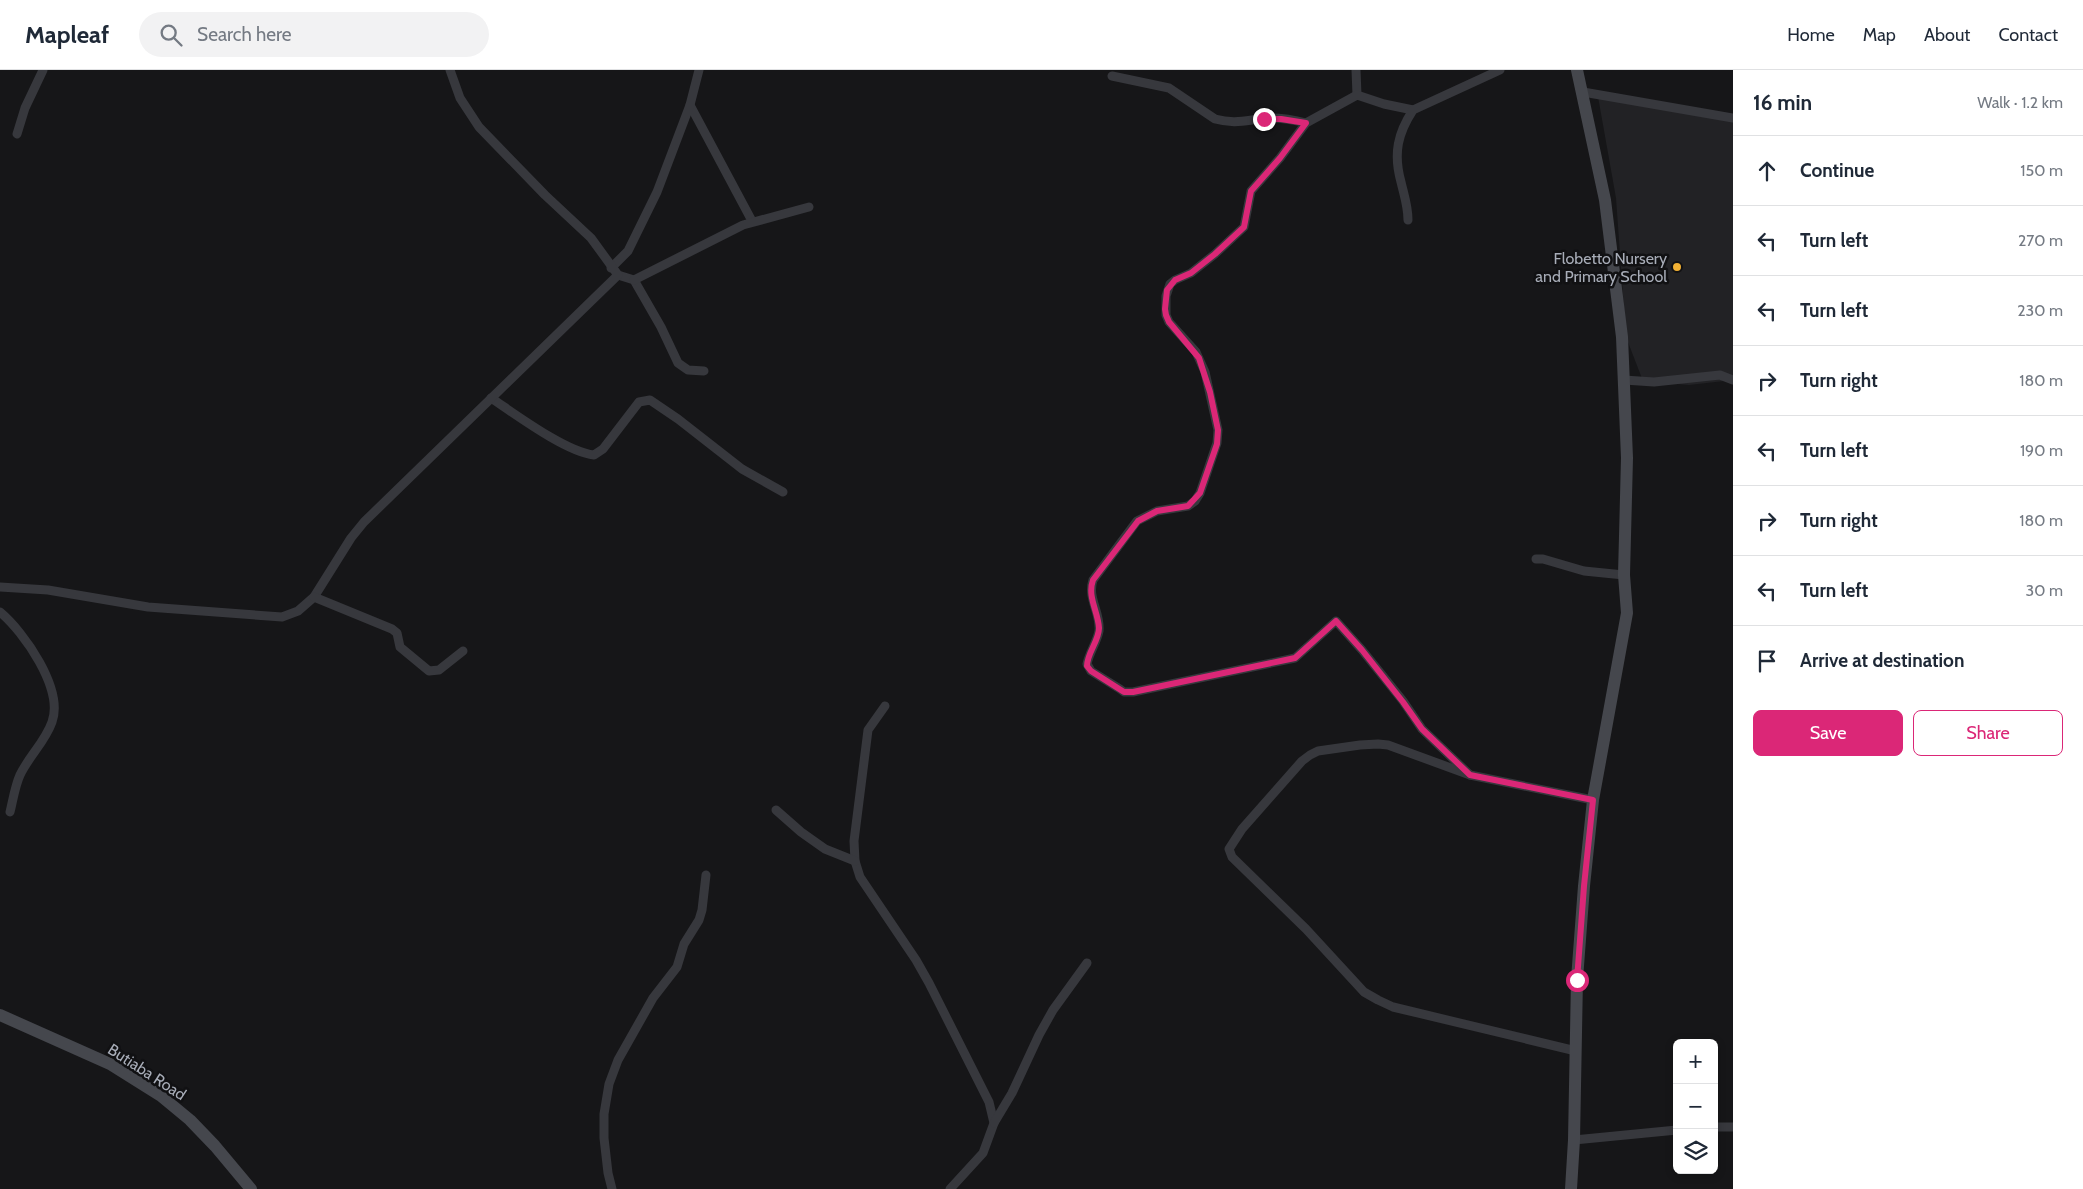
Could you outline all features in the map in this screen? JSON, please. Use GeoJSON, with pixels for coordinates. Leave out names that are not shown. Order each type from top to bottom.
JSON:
{"type":"FeatureCollection","features":[{"type":"Feature","properties":{"kind":"main road"},"geometry":{"type":"LineString","coordinates":[[1571,1189],[1578,970],[1593,800],[1627,614],[1624,574],[1627,458],[1622,337],[1605,200],[1577,70]]}},
{"type":"Feature","properties":{"kind":"main road","name":"Butiaba Road"},"geometry":{"type":"LineString","coordinates":[[0,1015],[110,1064],[161,1096],[190,1120],[215,1146],[251,1189]]}},
{"type":"Feature","properties":{"kind":"street"},"geometry":{"type":"LineString","coordinates":[[17,134],[25,108],[42,70]]}},
{"type":"Feature","properties":{"kind":"street"},"geometry":{"type":"LineString","coordinates":[[450,70],[460,98],[479,127],[545,195],[592,238],[611,268],[618,275],[634,280],[662,327],[678,363],[688,370],[704,371]]}},
{"type":"Feature","properties":{"kind":"street"},"geometry":{"type":"LineString","coordinates":[[611,268],[628,251],[657,192],[690,105],[699,70]]}},
{"type":"Feature","properties":{"kind":"street"},"geometry":{"type":"LineString","coordinates":[[1356,70],[1357,96]]}},
{"type":"Feature","properties":{"kind":"street"},"geometry":{"type":"LineString","coordinates":[[1408,220],[1406,200],[1399,174],[1398,150],[1400,132],[1413,110],[1500,70]]}},
{"type":"Feature","properties":{"kind":"street"},"geometry":{"type":"LineString","coordinates":[[1112,76],[1169,88],[1215,119],[1244,122],[1270,118],[1306,123]]}},
{"type":"Feature","properties":{"kind":"street"},"geometry":{"type":"LineString","coordinates":[[1583,92],[1733,118]]}},
{"type":"Feature","properties":{"kind":"street"},"geometry":{"type":"LineString","coordinates":[[1413,110],[1357,96],[1306,123],[1280,158],[1251,191],[1244,227],[1191,273],[1175,280],[1167,290],[1165,309],[1169,322],[1196,352],[1205,372],[1218,430],[1217,444],[1200,493],[1195,501],[1188,506],[1157,511],[1138,521],[1093,580],[1091,595],[1098,632],[1087,666],[1091,671],[1124,692],[1133,692],[1295,658],[1336,621],[1398,694],[1422,729],[1470,775]]}},
{"type":"Feature","properties":{"kind":"street"},"geometry":{"type":"LineString","coordinates":[[690,105],[752,221]]}},
{"type":"Feature","properties":{"kind":"street"},"geometry":{"type":"LineString","coordinates":[[634,280],[697,246],[752,221],[808,207]]}},
{"type":"Feature","properties":{"kind":"street"},"geometry":{"type":"LineString","coordinates":[[0,587],[48,590],[148,607],[282,617],[298,611],[314,597],[351,538],[364,522],[618,275]]}},
{"type":"Feature","properties":{"kind":"street"},"geometry":{"type":"LineString","coordinates":[[1624,380],[1654,382],[1720,375],[1733,380]]}},
{"type":"Feature","properties":{"kind":"street"},"geometry":{"type":"LineString","coordinates":[[491,398],[534,427],[573,448],[594,455],[603,449],[639,402],[650,400],[678,419],[742,469],[783,492]]}},
{"type":"Feature","properties":{"kind":"street"},"geometry":{"type":"LineString","coordinates":[[1536,559],[1543,559],[1584,571],[1624,574]]}},
{"type":"Feature","properties":{"kind":"street"},"geometry":{"type":"LineString","coordinates":[[314,597],[392,629],[397,633],[400,647],[429,671],[438,670],[463,651]]}},
{"type":"Feature","properties":{"kind":"street"},"geometry":{"type":"LineString","coordinates":[[0,612],[20,634],[45,673],[55,710],[48,733],[21,774],[10,812]]}},
{"type":"Feature","properties":{"kind":"street"},"geometry":{"type":"LineString","coordinates":[[885,706],[868,730],[854,841],[855,861],[860,877],[929,982],[990,1102],[994,1123]]}},
{"type":"Feature","properties":{"kind":"street"},"geometry":{"type":"LineString","coordinates":[[1576,1051],[1393,1007],[1364,992],[1306,929],[1230,853],[1230,846],[1242,829],[1302,761],[1318,751],[1378,744],[1407,751],[1470,775],[1593,800]]}},
{"type":"Feature","properties":{"kind":"street"},"geometry":{"type":"LineString","coordinates":[[776,810],[801,832],[825,849],[855,861]]}},
{"type":"Feature","properties":{"kind":"street"},"geometry":{"type":"LineString","coordinates":[[612,1189],[604,1138],[604,1114],[609,1084],[618,1060],[653,998],[678,967],[684,944],[700,915],[706,875]]}},
{"type":"Feature","properties":{"kind":"street"},"geometry":{"type":"LineString","coordinates":[[950,1189],[983,1153],[994,1123],[1012,1093],[1039,1035],[1053,1010],[1087,963]]}},
{"type":"Feature","properties":{"kind":"street"},"geometry":{"type":"LineString","coordinates":[[1718,1127],[1733,1127]]}},
{"type":"Feature","properties":{"kind":"street"},"geometry":{"type":"LineString","coordinates":[[1574,1140],[1673,1130]]}},
{"type":"Feature","properties":{"kind":"shaded area","name":"Flobetto Nursery and Primary School"},"geometry":{"type":"Polygon","coordinates":[[[1597,91],[1733,121],[1733,380],[1689,385],[1643,381],[1626,337],[1616,198],[1597,91]]]}},
{"type":"Feature","properties":{"kind":"place","name":"Flobetto Nursery and Primary School"},"geometry":{"type":"Point","coordinates":[1677,267]}},
{"type":"Feature","properties":{"kind":"route"},"geometry":{"type":"LineString","coordinates":[[1264,119],[1281,119],[1306,123],[1280,158],[1251,191],[1244,227],[1191,273],[1170,284],[1167,290],[1165,309],[1169,322],[1196,352],[1205,372],[1218,430],[1217,444],[1200,493],[1195,501],[1188,506],[1157,511],[1143,517],[1129,530],[1093,580],[1091,595],[1099,628],[1087,666],[1091,671],[1124,692],[1133,692],[1248,669],[1269,662],[1290,660],[1298,656],[1336,621],[1362,650],[1422,729],[1470,775],[1593,800],[1577,980]]}}]}
